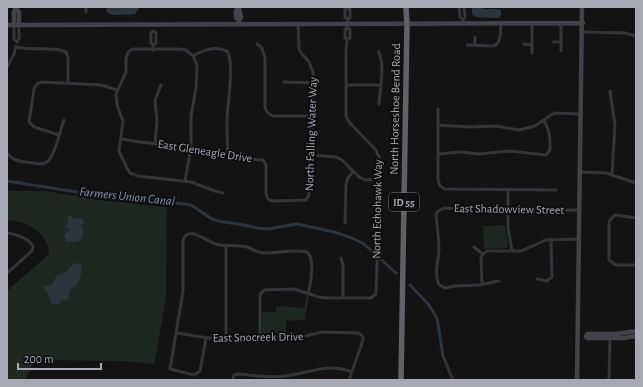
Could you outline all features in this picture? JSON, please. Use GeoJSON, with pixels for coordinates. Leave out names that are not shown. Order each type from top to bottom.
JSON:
{"type":"FeatureCollection","features":[{"type":"Feature","properties":{"kind":"highway","name":"North Horseshoe Bend Road"},"geometry":{"type":"LineString","coordinates":[[400,380],[407,24],[406,7]]}},
{"type":"Feature","properties":{"kind":"street"},"geometry":{"type":"LineString","coordinates":[[86,7],[86,12]]}},
{"type":"Feature","properties":{"kind":"street"},"geometry":{"type":"LineString","coordinates":[[239,7],[241,18],[239,22]]}},
{"type":"Feature","properties":{"kind":"street"},"geometry":{"type":"LineString","coordinates":[[459,7],[460,17],[463,22]]}},
{"type":"Feature","properties":{"kind":"street"},"geometry":{"type":"LineString","coordinates":[[463,22],[465,17],[464,7]]}},
{"type":"Feature","properties":{"kind":"street"},"geometry":{"type":"LineString","coordinates":[[577,380],[583,32],[582,7]]}},
{"type":"Feature","properties":{"kind":"street"},"geometry":{"type":"LineString","coordinates":[[7,67],[19,39],[16,25],[19,12],[16,8]]}},
{"type":"Feature","properties":{"kind":"street","name":"North Echohawk Way"},"geometry":{"type":"LineString","coordinates":[[343,298],[371,298],[375,296],[378,255],[380,179],[379,158],[377,152],[347,119],[347,39],[345,38],[345,30],[348,27],[348,18],[345,18],[345,10],[348,8]]}},
{"type":"Feature","properties":{"kind":"street"},"geometry":{"type":"LineString","coordinates":[[7,25],[153,25],[239,22],[348,27],[463,22],[500,24],[583,24]]}},
{"type":"Feature","properties":{"kind":"street","name":"North Falling Water Way"},"geometry":{"type":"LineString","coordinates":[[268,199],[272,201],[303,201],[308,199],[309,195],[313,83],[312,67],[299,49],[298,24]]}},
{"type":"Feature","properties":{"kind":"street"},"geometry":{"type":"LineString","coordinates":[[467,45],[494,46],[498,44],[500,41],[500,24]]}},
{"type":"Feature","properties":{"kind":"street"},"geometry":{"type":"LineString","coordinates":[[532,24],[532,53]]}},
{"type":"Feature","properties":{"kind":"street"},"geometry":{"type":"LineString","coordinates":[[560,51],[561,24]]}},
{"type":"Feature","properties":{"kind":"street"},"geometry":{"type":"LineString","coordinates":[[153,25],[153,31],[156,33],[156,43],[153,45],[153,50]]}},
{"type":"Feature","properties":{"kind":"street"},"geometry":{"type":"LineString","coordinates":[[583,32],[625,33],[636,36]]}},
{"type":"Feature","properties":{"kind":"street"},"geometry":{"type":"LineString","coordinates":[[475,37],[475,45]]}},
{"type":"Feature","properties":{"kind":"street"},"geometry":{"type":"LineString","coordinates":[[553,42],[561,42]]}},
{"type":"Feature","properties":{"kind":"street"},"geometry":{"type":"LineString","coordinates":[[257,44],[262,48],[265,55],[265,108],[268,113],[273,116],[312,116]]}},
{"type":"Feature","properties":{"kind":"street"},"geometry":{"type":"LineString","coordinates":[[524,44],[532,45]]}},
{"type":"Feature","properties":{"kind":"street"},"geometry":{"type":"LineString","coordinates":[[16,47],[26,49],[60,50],[66,52],[68,58],[68,83]]}},
{"type":"Feature","properties":{"kind":"street"},"geometry":{"type":"LineString","coordinates":[[193,56],[204,50],[222,49],[227,51],[230,58],[230,96],[226,121],[229,146],[227,155]]}},
{"type":"Feature","properties":{"kind":"street"},"geometry":{"type":"LineString","coordinates":[[185,181],[191,147],[191,116],[196,88],[197,65],[193,56],[189,52],[183,50],[130,50],[126,54],[126,72],[117,90],[117,102],[123,121],[120,151],[130,173],[138,176],[185,181],[223,193]]}},
{"type":"Feature","properties":{"kind":"street"},"geometry":{"type":"LineString","coordinates":[[379,52],[381,58],[379,104]]}},
{"type":"Feature","properties":{"kind":"street"},"geometry":{"type":"LineString","coordinates":[[59,135],[34,127],[29,122],[34,89],[37,84],[42,82],[104,85],[117,90]]}},
{"type":"Feature","properties":{"kind":"street"},"geometry":{"type":"LineString","coordinates":[[284,82],[313,83]]}},
{"type":"Feature","properties":{"kind":"street"},"geometry":{"type":"LineString","coordinates":[[155,144],[157,125],[155,100],[160,85]]}},
{"type":"Feature","properties":{"kind":"street"},"geometry":{"type":"LineString","coordinates":[[346,85],[381,85]]}},
{"type":"Feature","properties":{"kind":"street"},"geometry":{"type":"LineString","coordinates":[[610,91],[615,125],[612,174]]}},
{"type":"Feature","properties":{"kind":"street"},"geometry":{"type":"LineString","coordinates":[[438,109],[438,179],[440,186],[445,189],[556,190]]}},
{"type":"Feature","properties":{"kind":"street"},"geometry":{"type":"LineString","coordinates":[[438,125],[469,127],[496,126],[519,130],[535,126],[555,113],[581,114]]}},
{"type":"Feature","properties":{"kind":"street"},"geometry":{"type":"LineString","coordinates":[[7,153],[11,158],[18,161],[37,164],[48,161],[53,153],[64,120]]}},
{"type":"Feature","properties":{"kind":"street"},"geometry":{"type":"LineString","coordinates":[[438,154],[461,152],[478,154],[510,151],[544,155],[550,150],[550,134],[544,120]]}},
{"type":"Feature","properties":{"kind":"street","name":"East Gleneagle Drive"},"geometry":{"type":"LineString","coordinates":[[121,138],[155,144],[191,147],[244,159],[261,159],[265,161],[266,165],[266,194],[268,199]]}},
{"type":"Feature","properties":{"kind":"street"},"geometry":{"type":"LineString","coordinates":[[310,155],[336,157],[342,160],[362,179],[380,179]]}},
{"type":"Feature","properties":{"kind":"street"},"geometry":{"type":"LineString","coordinates":[[346,223],[346,184],[348,178],[354,172]]}},
{"type":"Feature","properties":{"kind":"street"},"geometry":{"type":"LineString","coordinates":[[581,172],[603,172],[636,183]]}},
{"type":"Feature","properties":{"kind":"street"},"geometry":{"type":"LineString","coordinates":[[508,190],[508,227],[512,251]]}},
{"type":"Feature","properties":{"kind":"street","name":"East Shadowview Street"},"geometry":{"type":"LineString","coordinates":[[482,285],[445,288],[439,285],[436,271],[439,252],[436,215],[438,211],[444,208],[473,210],[508,209],[530,211],[580,210]]}},
{"type":"Feature","properties":{"kind":"street"},"geometry":{"type":"LineString","coordinates":[[636,218],[618,215],[612,217],[609,223],[609,257],[611,262],[616,265],[636,265]]}},
{"type":"Feature","properties":{"kind":"street"},"geometry":{"type":"LineString","coordinates":[[7,233],[18,236],[30,242],[33,246],[32,251],[7,273]]}},
{"type":"Feature","properties":{"kind":"street"},"geometry":{"type":"LineString","coordinates":[[206,338],[200,371],[197,374],[170,369],[183,291],[183,241],[184,236],[188,234],[194,233],[210,242],[226,246],[248,248],[263,253],[305,251],[311,256],[311,282],[308,293]]}},
{"type":"Feature","properties":{"kind":"street"},"geometry":{"type":"LineString","coordinates":[[499,282],[482,285],[481,258],[487,251],[520,251],[551,239],[580,239]]}},
{"type":"Feature","properties":{"kind":"street"},"geometry":{"type":"LineString","coordinates":[[537,279],[547,281],[552,277],[551,239]]}},
{"type":"Feature","properties":{"kind":"street"},"geometry":{"type":"LineString","coordinates":[[226,246],[226,338]]}},
{"type":"Feature","properties":{"kind":"street"},"geometry":{"type":"LineString","coordinates":[[474,247],[483,254]]}},
{"type":"Feature","properties":{"kind":"street"},"geometry":{"type":"LineString","coordinates":[[260,338],[260,295],[262,291],[266,289],[294,289],[323,297],[343,298],[343,265],[341,258]]}},
{"type":"Feature","properties":{"kind":"street"},"geometry":{"type":"LineString","coordinates":[[610,337],[636,331]]}},
{"type":"Feature","properties":{"kind":"street","name":"East Snocreek Drive"},"geometry":{"type":"LineString","coordinates":[[177,332],[206,338],[304,338],[322,332],[356,332],[361,335],[363,340],[352,372]]}},
{"type":"Feature","properties":{"kind":"street"},"geometry":{"type":"LineString","coordinates":[[578,336],[586,336],[587,334],[610,337],[636,336]]}},
{"type":"Feature","properties":{"kind":"street"},"geometry":{"type":"LineString","coordinates":[[609,380],[610,337]]}},
{"type":"Feature","properties":{"kind":"street"},"geometry":{"type":"LineString","coordinates":[[232,380],[234,375],[238,374],[282,377],[321,368],[342,369],[352,372],[349,380]]}},
{"type":"Feature","properties":{"kind":"shaded area"},"geometry":{"type":"Polygon","coordinates":[[[108,7],[140,7],[135,14],[114,15],[106,10],[108,7]]]}},
{"type":"Feature","properties":{"kind":"shaded area"},"geometry":{"type":"Polygon","coordinates":[[[472,7],[499,9],[501,10],[501,15],[499,18],[475,17],[472,14],[472,7]]]}},
{"type":"Feature","properties":{"kind":"shaded area"},"geometry":{"type":"Polygon","coordinates":[[[7,191],[46,191],[98,200],[167,207],[166,298],[154,364],[121,361],[35,360],[25,380],[7,380],[7,291],[49,254],[48,246],[45,240],[35,229],[29,225],[7,220],[7,191]]]}},
{"type":"Feature","properties":{"kind":"shaded area"},"geometry":{"type":"Polygon","coordinates":[[[68,216],[71,216],[72,219],[81,218],[84,222],[81,226],[84,232],[80,241],[66,242],[64,235],[70,229],[65,227],[68,223],[68,216]]]}},
{"type":"Feature","properties":{"kind":"shaded area"},"geometry":{"type":"Polygon","coordinates":[[[505,225],[508,245],[507,248],[484,249],[483,226],[505,225]]]}},
{"type":"Feature","properties":{"kind":"shaded area"},"geometry":{"type":"Polygon","coordinates":[[[80,263],[80,278],[76,285],[70,290],[68,299],[61,301],[59,304],[52,304],[49,295],[44,289],[44,286],[51,286],[57,275],[66,272],[73,264],[80,263]]]}},
{"type":"Feature","properties":{"kind":"shaded area"},"geometry":{"type":"Polygon","coordinates":[[[307,295],[309,296],[305,320],[286,321],[286,335],[262,334],[262,312],[276,312],[276,306],[304,308],[307,295]]]}},
{"type":"Feature","properties":{"kind":"waterway","name":"Farmers Union Canal"},"geometry":{"type":"LineString","coordinates":[[7,181],[96,195],[191,205],[212,219],[257,228],[268,229],[297,224],[334,232],[364,244],[396,273]]}},
{"type":"Feature","properties":{"kind":"waterway","name":"Farmers Union Canal"},"geometry":{"type":"LineString","coordinates":[[410,285],[428,304],[437,318],[443,356],[453,380]]}}]}
